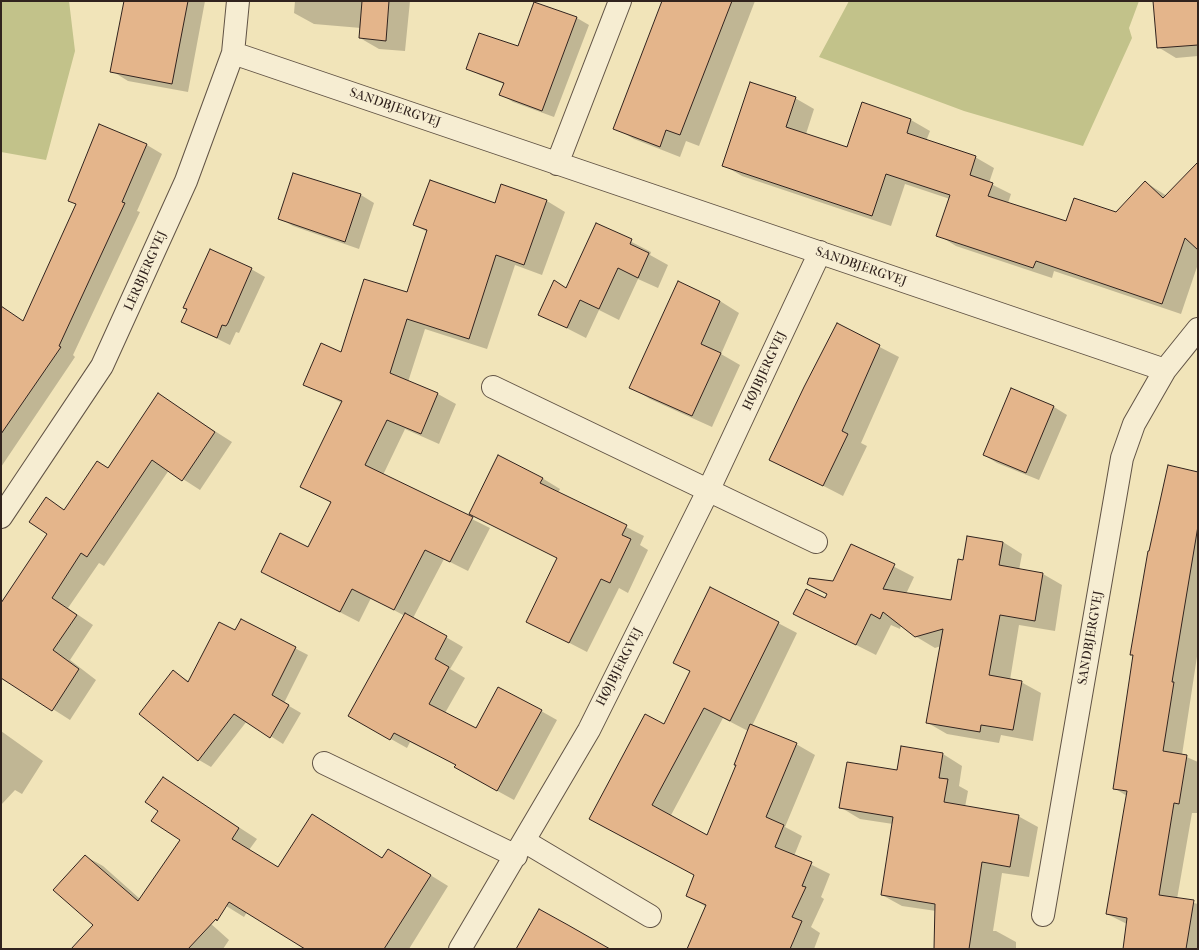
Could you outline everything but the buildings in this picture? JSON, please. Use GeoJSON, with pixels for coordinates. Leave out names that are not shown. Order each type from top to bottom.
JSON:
{"type":"FeatureCollection","features":[{"type":"Feature","properties":{"kind":"street","name":"LERBJERGVEJ"},"geometry":{"type":"LineString","coordinates":[[1,517],[102,366],[186,181],[233,53],[238,1]]}},
{"type":"Feature","properties":{"kind":"street"},"geometry":{"type":"LineString","coordinates":[[557,164],[620,1]]}},
{"type":"Feature","properties":{"kind":"street","name":"SANDBJERGVEJ"},"geometry":{"type":"LineString","coordinates":[[233,53],[1165,370]]}},
{"type":"Feature","properties":{"kind":"street","name":"HØJBJERGVEJ"},"geometry":{"type":"LineString","coordinates":[[460,949],[589,730],[710,490],[820,252]]}},
{"type":"Feature","properties":{"kind":"street","name":"SANDBJERGVEJ"},"geometry":{"type":"LineString","coordinates":[[1043,915],[1122,458],[1134,424],[1165,370],[1198,329]]}},
{"type":"Feature","properties":{"kind":"street"},"geometry":{"type":"LineString","coordinates":[[493,387],[816,542]]}},
{"type":"Feature","properties":{"kind":"street"},"geometry":{"type":"LineString","coordinates":[[324,763],[520,849],[650,916]]}},
{"type":"Feature","properties":{"kind":"green space"},"geometry":{"type":"Polygon","coordinates":[[[1,1],[69,1],[75,51],[46,160],[1,152],[1,1]]]}},
{"type":"Feature","properties":{"kind":"green space"},"geometry":{"type":"Polygon","coordinates":[[[849,1],[1139,1],[1129,28],[1132,38],[1083,146],[964,111],[819,57],[849,1]]]}}]}
